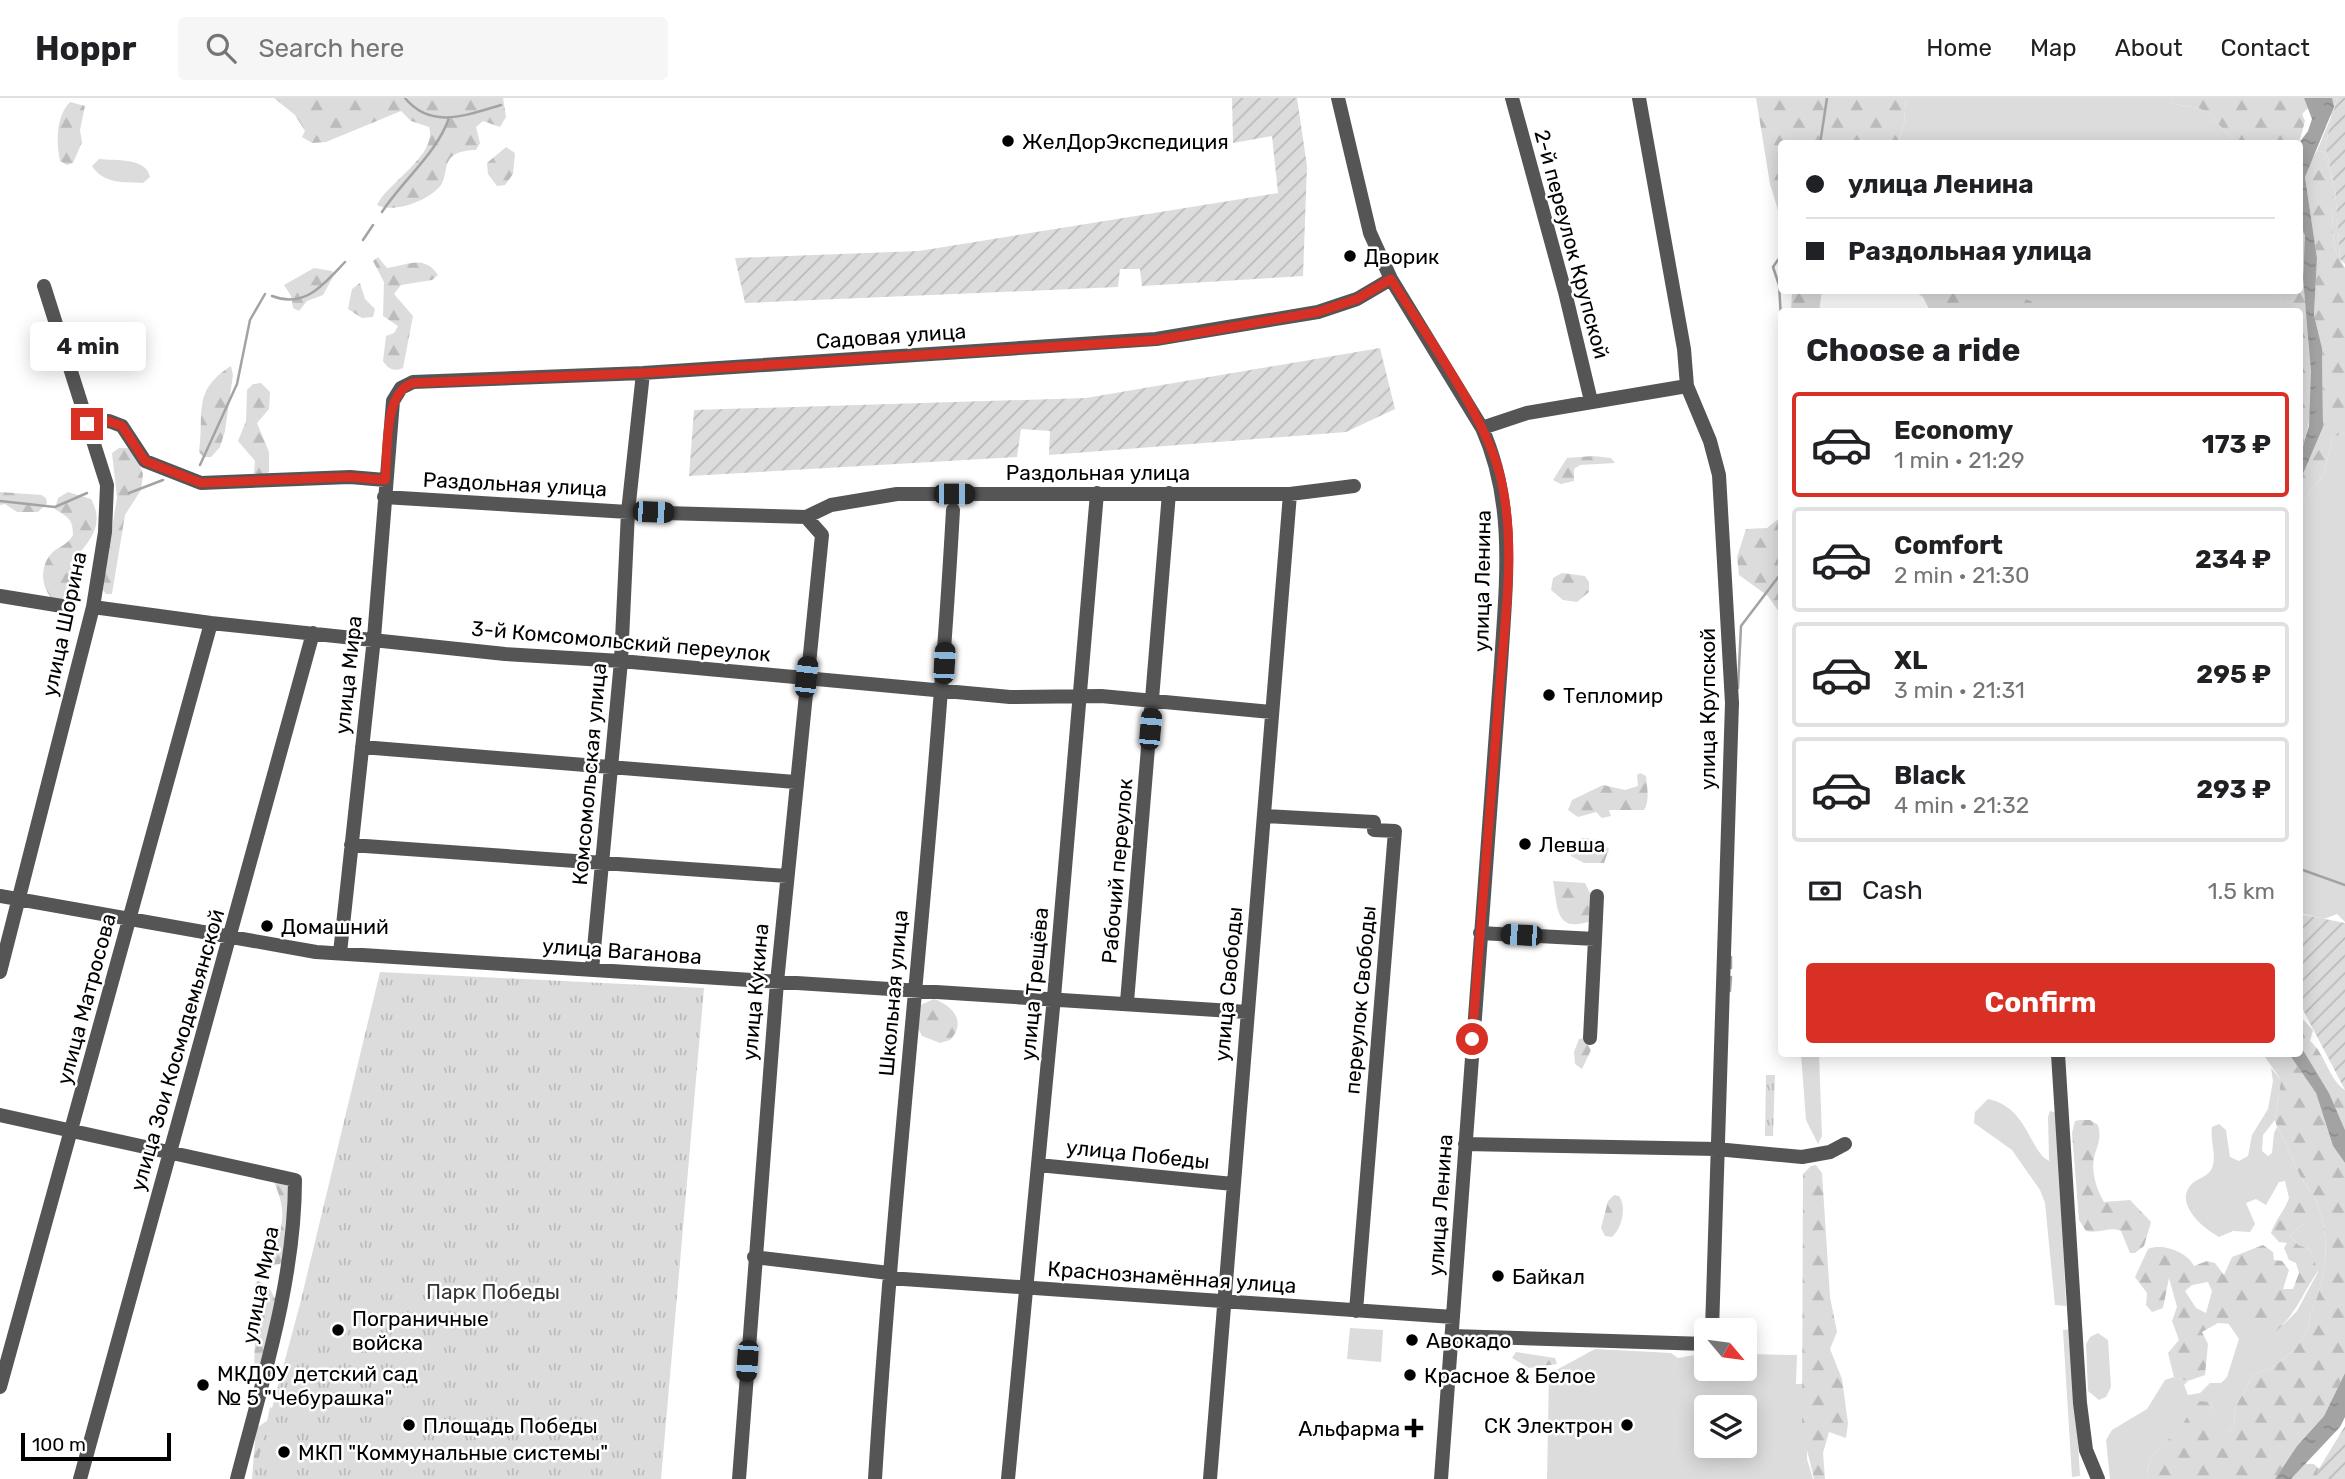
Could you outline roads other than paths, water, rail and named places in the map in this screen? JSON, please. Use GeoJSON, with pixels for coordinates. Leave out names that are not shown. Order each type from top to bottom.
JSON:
{"type":"FeatureCollection","features":[{"type":"Feature","properties":{"kind":"street","name":"улица Ленина"},"geometry":{"type":"LineString","coordinates":[[1338,98],[1370,233],[1391,279],[1482,428],[1501,479],[1507,574],[1441,1479]]}},
{"type":"Feature","properties":{"kind":"street","name":"2-й переулок Крупской"},"geometry":{"type":"LineString","coordinates":[[1512,98],[1565,292],[1591,401]]}},
{"type":"Feature","properties":{"kind":"street","name":"улица Крупской"},"geometry":{"type":"LineString","coordinates":[[1639,98],[1684,349],[1687,386],[1710,441],[1718,475],[1732,703],[1712,1318]]}},
{"type":"Feature","properties":{"kind":"street","name":"Садовая улица"},"geometry":{"type":"LineString","coordinates":[[393,401],[401,388],[413,383],[643,373],[1156,340],[1318,312],[1357,299],[1391,279]]}},
{"type":"Feature","properties":{"kind":"street","name":"улица Шорина"},"geometry":{"type":"LineString","coordinates":[[0,972],[93,607],[108,495],[44,286]]}},
{"type":"Feature","properties":{"kind":"street","name":"Комсомольская улица"},"geometry":{"type":"LineString","coordinates":[[592,970],[621,661],[628,512],[643,373]]}},
{"type":"Feature","properties":{"kind":"street"},"geometry":{"type":"LineString","coordinates":[[1482,428],[1527,413],[1687,386]]}},
{"type":"Feature","properties":{"kind":"street","name":"улица Мира"},"geometry":{"type":"LineString","coordinates":[[340,953],[374,638],[393,401]]}},
{"type":"Feature","properties":{"kind":"street"},"geometry":{"type":"LineString","coordinates":[[87,424],[108,421],[122,426],[145,461],[201,483],[350,477],[385,480]]}},
{"type":"Feature","properties":{"kind":"street","name":"Раздольная улица"},"geometry":{"type":"LineString","coordinates":[[384,497],[628,512],[806,517],[831,505],[897,494],[1290,494],[1354,486]]}},
{"type":"Feature","properties":{"kind":"street","name":"улица Трещёва"},"geometry":{"type":"LineString","coordinates":[[1008,1479],[1024,1289],[1054,998],[1097,493]]}},
{"type":"Feature","properties":{"kind":"street","name":"Рабочий переулок"},"geometry":{"type":"LineString","coordinates":[[1127,1002],[1169,493]]}},
{"type":"Feature","properties":{"kind":"street","name":"улица Свободы"},"geometry":{"type":"LineString","coordinates":[[1210,1479],[1290,494]]}},
{"type":"Feature","properties":{"kind":"street","name":"Школьная улица"},"geometry":{"type":"LineString","coordinates":[[875,1479],[889,1275],[943,689],[953,510]]}},
{"type":"Feature","properties":{"kind":"street","name":"улица Кукина"},"geometry":{"type":"LineString","coordinates":[[739,1479],[777,982],[795,782],[822,535],[806,517]]}},
{"type":"Feature","properties":{"kind":"street"},"geometry":{"type":"LineString","coordinates":[[0,596],[62,606]]}},
{"type":"Feature","properties":{"kind":"street","name":"3-й Комсомольский переулок"},"geometry":{"type":"LineString","coordinates":[[93,607],[211,623],[374,638],[505,654],[621,661],[1010,697],[1079,699],[1101,696],[1271,712]]}},
{"type":"Feature","properties":{"kind":"street","name":"улица Матросова"},"geometry":{"type":"LineString","coordinates":[[0,1387],[211,623]]}},
{"type":"Feature","properties":{"kind":"street","name":"улица Зои Космодемьянской"},"geometry":{"type":"LineString","coordinates":[[80,1479],[313,633]]}},
{"type":"Feature","properties":{"kind":"street"},"geometry":{"type":"LineString","coordinates":[[362,747],[795,782]]}},
{"type":"Feature","properties":{"kind":"street","name":"переулок Свободы"},"geometry":{"type":"LineString","coordinates":[[1264,816],[1374,822],[1374,830],[1395,831],[1356,1311]]}},
{"type":"Feature","properties":{"kind":"street"},"geometry":{"type":"LineString","coordinates":[[351,845],[787,876]]}},
{"type":"Feature","properties":{"kind":"street","name":"улица Ваганова"},"geometry":{"type":"LineString","coordinates":[[0,895],[230,937],[340,953],[777,982],[914,988],[1247,1012]]}},
{"type":"Feature","properties":{"kind":"street"},"geometry":{"type":"LineString","coordinates":[[1590,1038],[1597,897]]}},
{"type":"Feature","properties":{"kind":"street"},"geometry":{"type":"LineString","coordinates":[[1480,933],[1595,939]]}},
{"type":"Feature","properties":{"kind":"street"},"geometry":{"type":"LineString","coordinates":[[2058,1057],[2080,1403],[2086,1450],[2098,1479]]}},
{"type":"Feature","properties":{"kind":"street"},"geometry":{"type":"LineString","coordinates":[[0,1115],[170,1150]]}},
{"type":"Feature","properties":{"kind":"street"},"geometry":{"type":"LineString","coordinates":[[1465,1144],[1716,1149],[1802,1157],[1830,1152],[1845,1144]]}},
{"type":"Feature","properties":{"kind":"street","name":"улица Мира"},"geometry":{"type":"LineString","coordinates":[[170,1150],[295,1180],[295,1215],[281,1300],[237,1479]]}},
{"type":"Feature","properties":{"kind":"street","name":"улица Победы"},"geometry":{"type":"LineString","coordinates":[[1038,1165],[1233,1184]]}},
{"type":"Feature","properties":{"kind":"street","name":"Краснознамённая улица"},"geometry":{"type":"LineString","coordinates":[[754,1257],[1024,1289],[1453,1317]]}},
{"type":"Feature","properties":{"kind":"street"},"geometry":{"type":"LineString","coordinates":[[1452,1336],[1694,1344]]}},
{"type":"Feature","properties":{"kind":"water"},"geometry":{"type":"Polygon","coordinates":[[[2304,98],[2332,98],[2334,107],[2305,177],[2317,258],[2314,315],[2322,348],[2323,427],[2303,474],[2303,446],[2309,426],[2311,371],[2303,278],[2305,236],[2301,140],[2312,119],[2304,98]]]}},
{"type":"Feature","properties":{"kind":"water"},"geometry":{"type":"Polygon","coordinates":[[[2303,1050],[2329,1093],[2345,1130],[2345,1163],[2333,1146],[2316,1093],[2291,1057],[2303,1057],[2303,1050]]]}},
{"type":"Feature","properties":{"kind":"water"},"geometry":{"type":"Polygon","coordinates":[[[2345,1373],[2345,1417],[2340,1427],[2291,1479],[2275,1479],[2297,1446],[2324,1416],[2345,1373]]]}},
{"type":"Feature","properties":{"kind":"waterway"},"geometry":{"type":"LineString","coordinates":[[405,98],[415,108],[438,117],[463,116],[501,105]]}},
{"type":"Feature","properties":{"kind":"waterway"},"geometry":{"type":"LineString","coordinates":[[1821,140],[1827,98]]}},
{"type":"Feature","properties":{"kind":"waterway"},"geometry":{"type":"LineString","coordinates":[[382,212],[428,155],[449,118]]}},
{"type":"Feature","properties":{"kind":"waterway"},"geometry":{"type":"LineString","coordinates":[[363,240],[373,225]]}},
{"type":"Feature","properties":{"kind":"waterway"},"geometry":{"type":"LineString","coordinates":[[1778,260],[1773,267],[1778,282]]}},
{"type":"Feature","properties":{"kind":"waterway"},"geometry":{"type":"LineString","coordinates":[[272,296],[284,299],[304,297],[321,286],[345,262]]}},
{"type":"Feature","properties":{"kind":"waterway"},"geometry":{"type":"LineString","coordinates":[[200,465],[237,384],[250,320],[265,294]]}},
{"type":"Feature","properties":{"kind":"waterway"},"geometry":{"type":"LineString","coordinates":[[1780,294],[1780,308]]}},
{"type":"Feature","properties":{"kind":"waterway"},"geometry":{"type":"LineString","coordinates":[[129,493],[163,480]]}},
{"type":"Feature","properties":{"kind":"waterway"},"geometry":{"type":"LineString","coordinates":[[0,501],[55,507],[87,493]]}},
{"type":"Feature","properties":{"kind":"waterway"},"geometry":{"type":"LineString","coordinates":[[1738,688],[1741,626],[1778,577]]}},
{"type":"Feature","properties":{"kind":"waterway"},"geometry":{"type":"LineString","coordinates":[[2303,870],[2345,885]]}},
{"type":"Feature","properties":{"kind":"waterway"},"geometry":{"type":"LineString","coordinates":[[1731,957],[1731,968]]}},
{"type":"Feature","properties":{"kind":"waterway"},"geometry":{"type":"LineString","coordinates":[[1730,991],[1731,977]]}},
{"type":"Feature","properties":{"kind":"place","name":"ЖелДорЭкспедиция"},"geometry":{"type":"Point","coordinates":[1008,141]}},
{"type":"Feature","properties":{"kind":"place","name":"Дворик"},"geometry":{"type":"Point","coordinates":[1350,256]}},
{"type":"Feature","properties":{"kind":"place","name":"Тепломир"},"geometry":{"type":"Point","coordinates":[1549,695]}},
{"type":"Feature","properties":{"kind":"place","name":"Левша"},"geometry":{"type":"Point","coordinates":[1525,844]}},
{"type":"Feature","properties":{"kind":"place","name":"Домашний"},"geometry":{"type":"Point","coordinates":[267,926]}},
{"type":"Feature","properties":{"kind":"place","name":"Байкал"},"geometry":{"type":"Point","coordinates":[1498,1276]}},
{"type":"Feature","properties":{"kind":"place","name":"Пограничные войска"},"geometry":{"type":"Point","coordinates":[338,1330]}},
{"type":"Feature","properties":{"kind":"place","name":"Авокадо"},"geometry":{"type":"Point","coordinates":[1412,1340]}},
{"type":"Feature","properties":{"kind":"place","name":"Красное & Белое"},"geometry":{"type":"Point","coordinates":[1410,1375]}},
{"type":"Feature","properties":{"kind":"place","name":"МКДОУ детский сад № 5 \"Чебурашка\""},"geometry":{"type":"Point","coordinates":[203,1385]}},
{"type":"Feature","properties":{"kind":"place","name":"Площадь Победы"},"geometry":{"type":"Point","coordinates":[409,1425]}},
{"type":"Feature","properties":{"kind":"place","name":"СК Электрон"},"geometry":{"type":"Point","coordinates":[1627,1425]}},
{"type":"Feature","properties":{"kind":"place","name":"Альфарма"},"geometry":{"type":"Point","coordinates":[1414,1428]}},
{"type":"Feature","properties":{"kind":"place","name":"МКП \"Коммунальные системы\""},"geometry":{"type":"Point","coordinates":[284,1452]}},
{"type":"Feature","properties":{"kind":"park label","name":"Парк Победы"},"geometry":{"type":"Point","coordinates":[493,1291]}}]}
